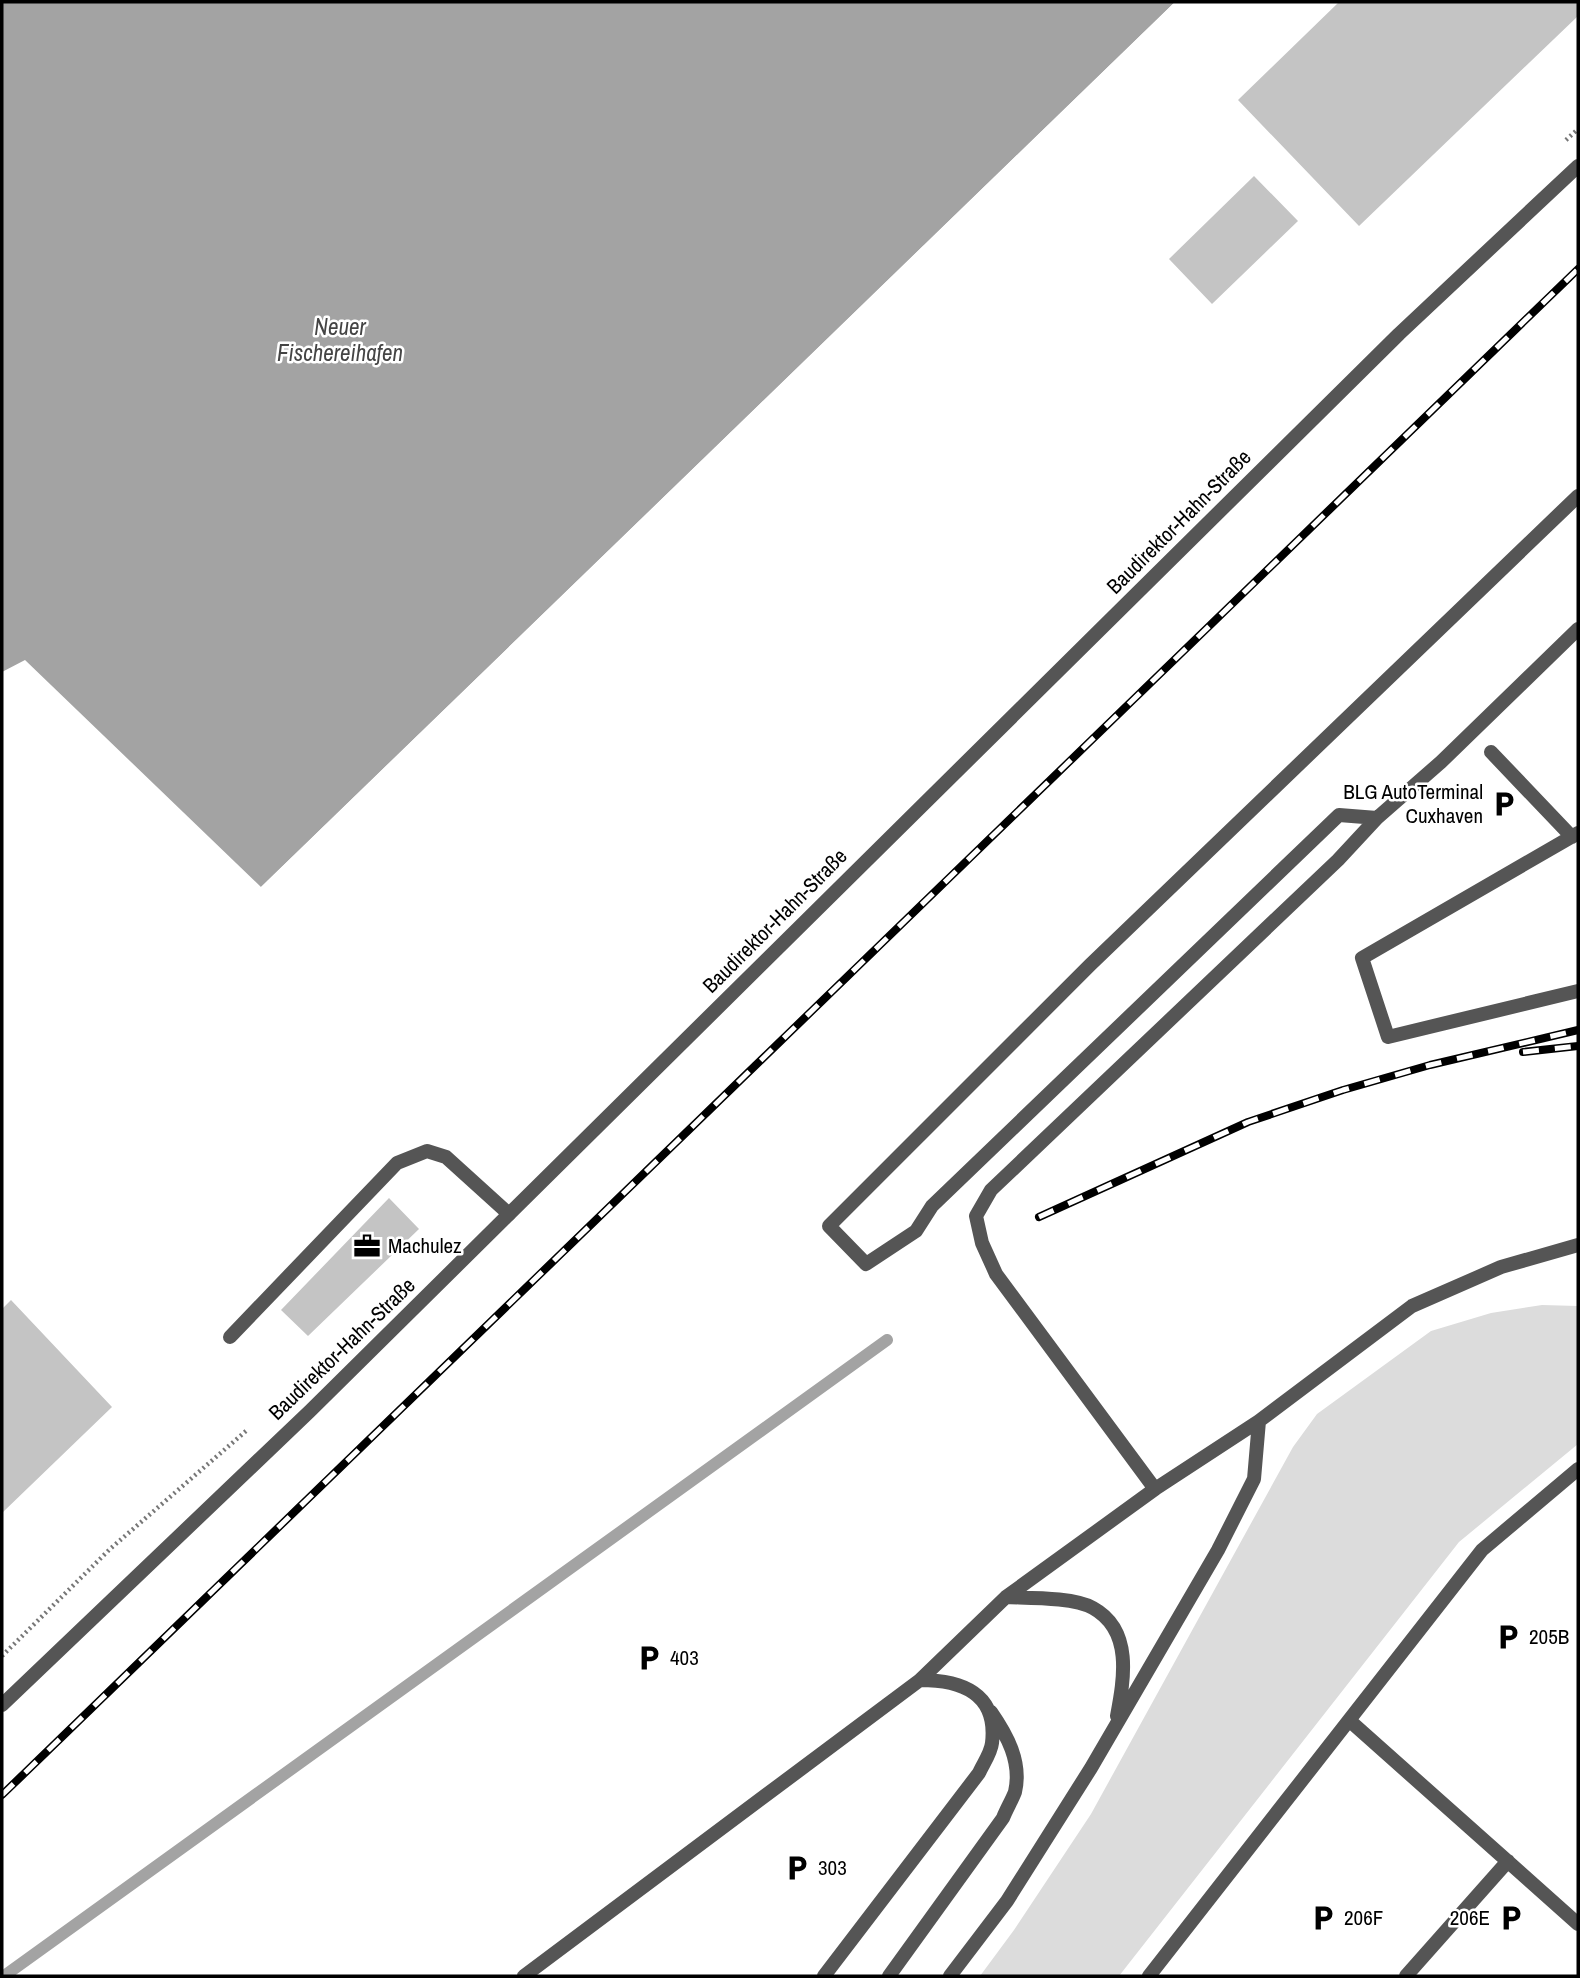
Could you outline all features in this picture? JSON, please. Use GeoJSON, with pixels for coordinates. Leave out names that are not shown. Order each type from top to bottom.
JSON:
{"type":"FeatureCollection","features":[{"type":"Feature","properties":{"kind":"street","name":"Baudirektor-Hahn-Straße"},"geometry":{"type":"LineString","coordinates":[[2,1705],[310,1411],[1399,334],[1578,166]]}},
{"type":"Feature","properties":{"kind":"street"},"geometry":{"type":"LineString","coordinates":[[1377,818],[1339,815],[932,1206],[916,1231],[866,1264],[829,1226],[1090,965],[1578,496]]}},
{"type":"Feature","properties":{"kind":"street"},"geometry":{"type":"LineString","coordinates":[[1155,1489],[996,1274],[982,1243],[976,1216],[991,1190],[1338,860],[1377,818],[1441,762],[1578,629]]}},
{"type":"Feature","properties":{"kind":"street"},"geometry":{"type":"LineString","coordinates":[[1491,752],[1575,835],[1362,958],[1388,1037],[1578,991]]}},
{"type":"Feature","properties":{"kind":"street"},"geometry":{"type":"LineString","coordinates":[[230,1337],[397,1163],[427,1151],[446,1157],[509,1214]]}},
{"type":"Feature","properties":{"kind":"street"},"geometry":{"type":"LineString","coordinates":[[524,1976],[920,1679],[1006,1597],[1155,1489],[1259,1422],[1412,1306],[1501,1266],[1578,1245]]}},
{"type":"Feature","properties":{"kind":"street"},"geometry":{"type":"LineString","coordinates":[[950,1976],[1007,1900],[1115,1728],[1218,1550],[1254,1479],[1259,1422]]}},
{"type":"Feature","properties":{"kind":"street"},"geometry":{"type":"LineString","coordinates":[[1149,1976],[1482,1550],[1578,1469]]}},
{"type":"Feature","properties":{"kind":"street"},"geometry":{"type":"LineString","coordinates":[[1006,1597],[1061,1600],[1092,1607],[1112,1623],[1122,1646],[1124,1675],[1115,1728]]}},
{"type":"Feature","properties":{"kind":"street"},"geometry":{"type":"LineString","coordinates":[[889,1976],[1003,1818],[1015,1791],[1015,1759],[1008,1736],[983,1699],[964,1686],[944,1680],[920,1679]]}},
{"type":"Feature","properties":{"kind":"street"},"geometry":{"type":"LineString","coordinates":[[824,1976],[979,1773],[992,1744],[991,1719],[983,1699]]}},
{"type":"Feature","properties":{"kind":"street"},"geometry":{"type":"LineString","coordinates":[[1350,1721],[1578,1924]]}},
{"type":"Feature","properties":{"kind":"street"},"geometry":{"type":"LineString","coordinates":[[1406,1976],[1508,1861]]}},
{"type":"Feature","properties":{"kind":"street"},"geometry":{"type":"LineString","coordinates":[[537,1976],[546,1961]]}},
{"type":"Feature","properties":{"kind":"shaded area"},"geometry":{"type":"Polygon","coordinates":[[[1542,1305],[1578,1306],[1578,1444],[1459,1542],[1119,1976],[980,1976],[1091,1814],[1293,1447],[1317,1414],[1431,1331],[1491,1313],[1542,1305]]]}},
{"type":"Feature","properties":{"kind":"water","name":"Neuer Fischereihafen"},"geometry":{"type":"Polygon","coordinates":[[[2,2],[1175,2],[261,887],[25,660],[2,672],[2,2]]]}},
{"type":"Feature","properties":{"kind":"pier"},"geometry":{"type":"Polygon","coordinates":[[[1175,2],[1179,2],[264,889],[261,887],[1175,2]]]}},
{"type":"Feature","properties":{"kind":"building"},"geometry":{"type":"Polygon","coordinates":[[[1339,2],[1578,2],[1578,16],[1359,226],[1238,100],[1339,2]]]}},
{"type":"Feature","properties":{"kind":"building"},"geometry":{"type":"Polygon","coordinates":[[[1254,176],[1298,221],[1212,304],[1169,259],[1254,176]]]}},
{"type":"Feature","properties":{"kind":"building"},"geometry":{"type":"Polygon","coordinates":[[[389,1198],[419,1229],[308,1336],[281,1310],[389,1198]]]}},
{"type":"Feature","properties":{"kind":"building"},"geometry":{"type":"Polygon","coordinates":[[[11,1300],[112,1407],[2,1513],[2,1309],[11,1300]]]}},
{"type":"Feature","properties":{"kind":"waterway"},"geometry":{"type":"LineString","coordinates":[[4,1976],[887,1340]]}},
{"type":"Feature","properties":{"kind":"railway"},"geometry":{"type":"LineString","coordinates":[[2,1795],[1578,269]]}},
{"type":"Feature","properties":{"kind":"railway"},"geometry":{"type":"LineString","coordinates":[[1039,1217],[1248,1122],[1343,1090],[1430,1065],[1578,1030]]}},
{"type":"Feature","properties":{"kind":"railway"},"geometry":{"type":"LineString","coordinates":[[1523,1052],[1578,1046]]}},
{"type":"Feature","properties":{"kind":"place","name":"BLG AutoTerminal Cuxhaven"},"geometry":{"type":"Point","coordinates":[1504,804]}},
{"type":"Feature","properties":{"kind":"place","name":"Machulez"},"geometry":{"type":"Point","coordinates":[367,1246]}},
{"type":"Feature","properties":{"kind":"place","name":"205B"},"geometry":{"type":"Point","coordinates":[1508,1637]}},
{"type":"Feature","properties":{"kind":"place","name":"403"},"geometry":{"type":"Point","coordinates":[649,1658]}},
{"type":"Feature","properties":{"kind":"place","name":"303"},"geometry":{"type":"Point","coordinates":[797,1868]}},
{"type":"Feature","properties":{"kind":"place","name":"206F"},"geometry":{"type":"Point","coordinates":[1323,1918]}},
{"type":"Feature","properties":{"kind":"place","name":"206E"},"geometry":{"type":"Point","coordinates":[1511,1918]}}]}
